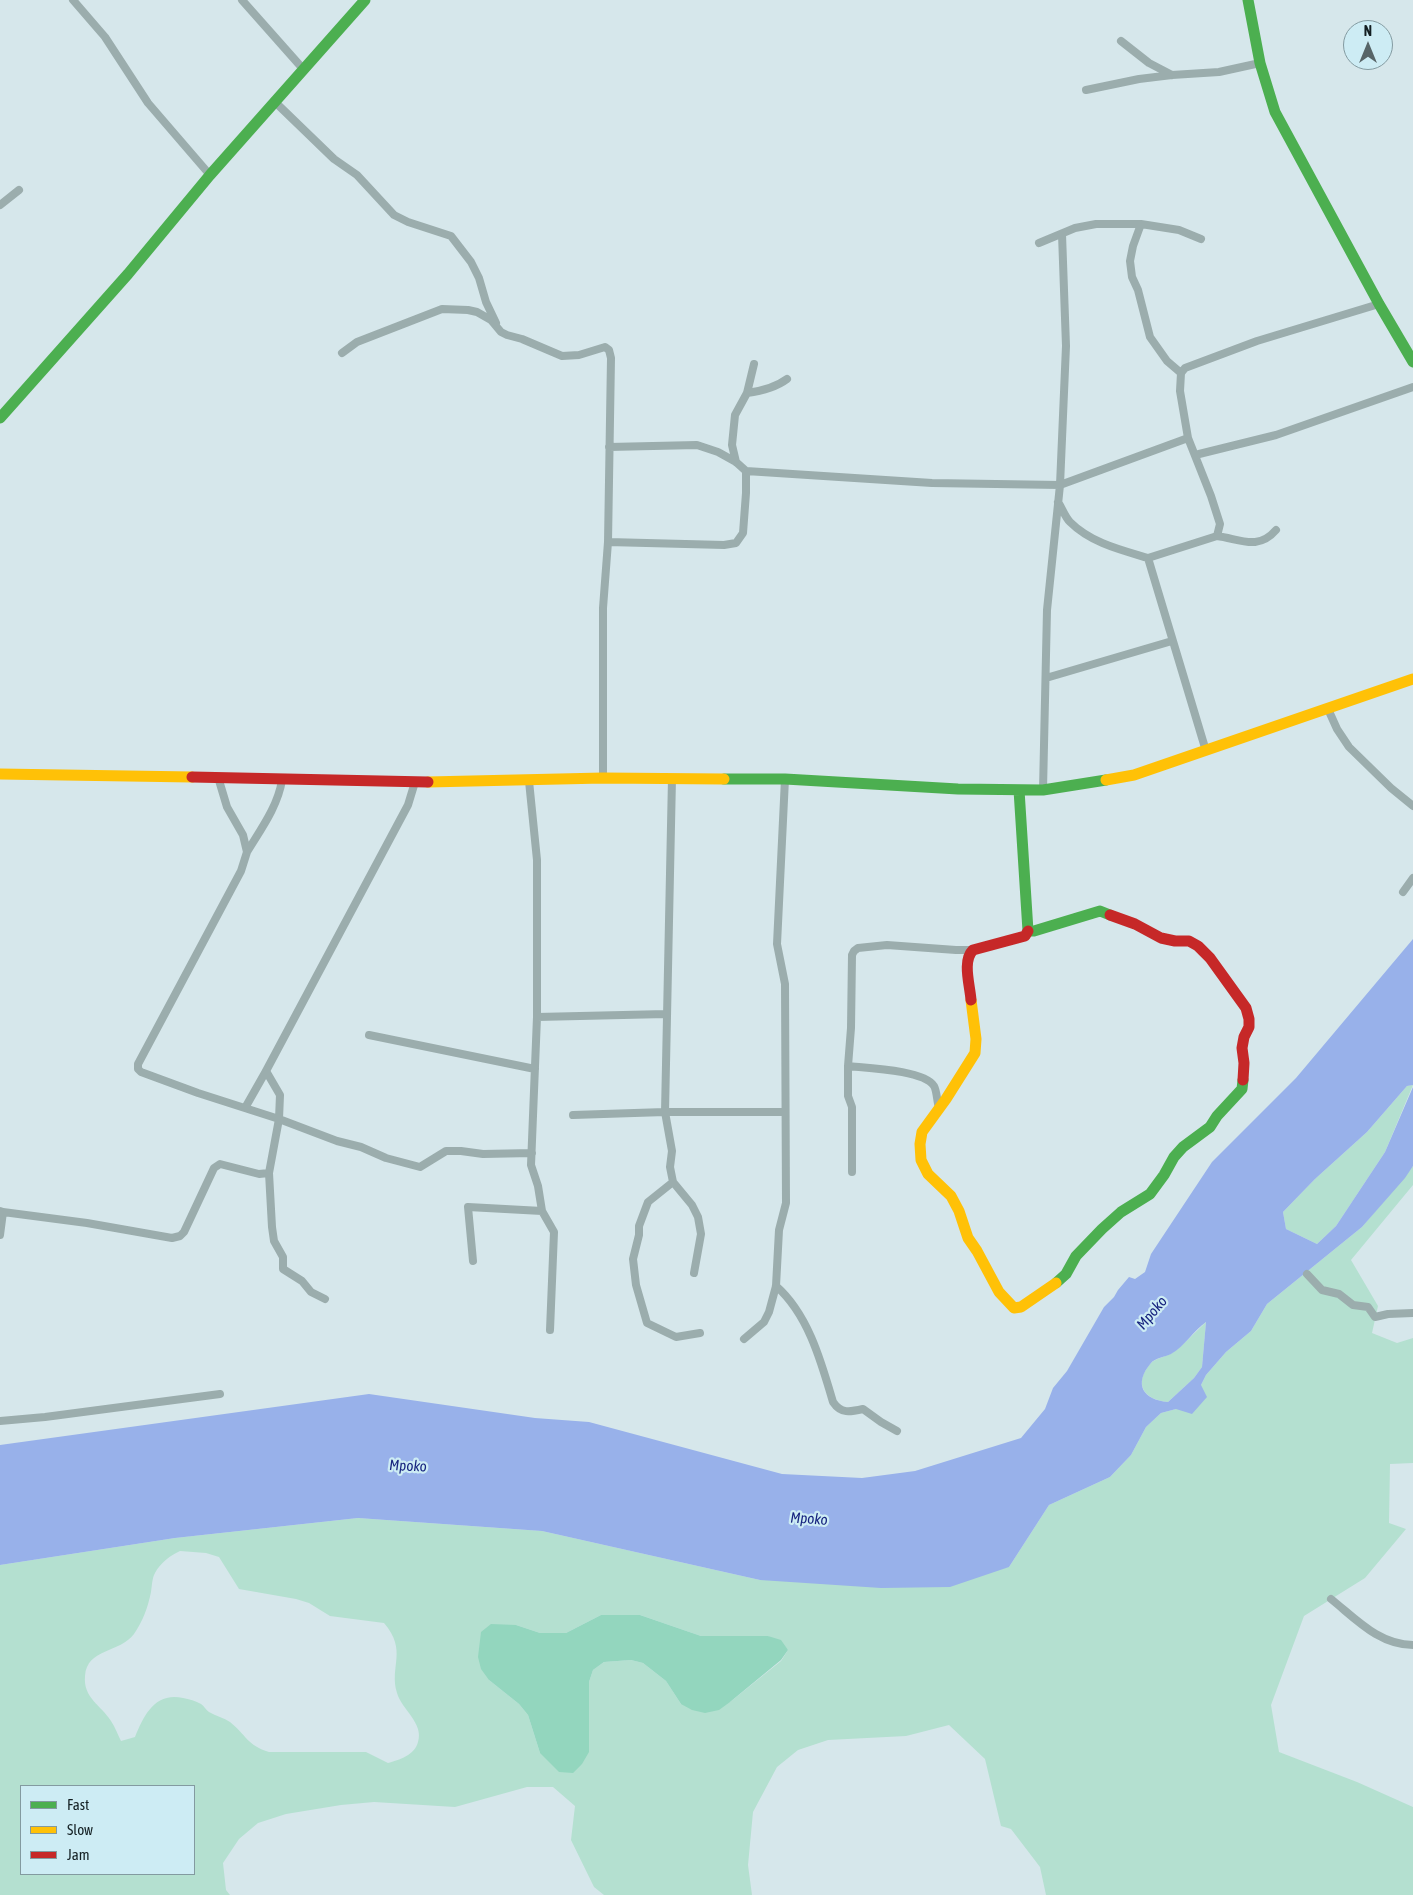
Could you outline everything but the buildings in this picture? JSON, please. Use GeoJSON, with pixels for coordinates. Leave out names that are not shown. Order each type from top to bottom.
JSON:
{"type":"FeatureCollection","features":[{"type":"Feature","properties":{"kind":"street"},"geometry":{"type":"LineString","coordinates":[[73,0],[105,37],[148,103],[210,175]]}},
{"type":"Feature","properties":{"kind":"street"},"geometry":{"type":"LineString","coordinates":[[242,0],[304,70]]}},
{"type":"Feature","properties":{"kind":"street"},"geometry":{"type":"LineString","coordinates":[[0,418],[128,274],[210,175],[365,0]]}},
{"type":"Feature","properties":{"kind":"street"},"geometry":{"type":"LineString","coordinates":[[1248,0],[1260,63],[1275,112],[1314,187],[1413,362]]}},
{"type":"Feature","properties":{"kind":"street"},"geometry":{"type":"LineString","coordinates":[[1121,41],[1149,63],[1172,75]]}},
{"type":"Feature","properties":{"kind":"street"},"geometry":{"type":"LineString","coordinates":[[1086,90],[1139,79],[1219,72],[1260,63]]}},
{"type":"Feature","properties":{"kind":"street"},"geometry":{"type":"LineString","coordinates":[[274,102],[334,159],[357,175],[394,216],[451,236],[471,262],[479,278],[486,302],[501,332]]}},
{"type":"Feature","properties":{"kind":"street"},"geometry":{"type":"LineString","coordinates":[[0,204],[19,190]]}},
{"type":"Feature","properties":{"kind":"street"},"geometry":{"type":"LineString","coordinates":[[1039,243],[1075,228],[1096,224],[1141,224],[1179,230],[1201,239]]}},
{"type":"Feature","properties":{"kind":"street"},"geometry":{"type":"LineString","coordinates":[[1141,224],[1130,261],[1132,277],[1138,290],[1150,337],[1167,361],[1180,373],[1180,391],[1188,438],[1220,524],[1217,536]]}},
{"type":"Feature","properties":{"kind":"street"},"geometry":{"type":"LineString","coordinates":[[1043,790],[1047,610],[1060,485],[1066,346],[1062,234]]}},
{"type":"Feature","properties":{"kind":"street"},"geometry":{"type":"LineString","coordinates":[[1180,373],[1186,368],[1257,341],[1379,304]]}},
{"type":"Feature","properties":{"kind":"street"},"geometry":{"type":"LineString","coordinates":[[342,353],[357,342],[442,310],[468,310],[476,312],[491,320],[501,332],[562,356],[579,355],[605,347],[609,350],[611,358],[608,542],[604,608],[603,778]]}},
{"type":"Feature","properties":{"kind":"street"},"geometry":{"type":"LineString","coordinates":[[736,462],[732,445],[735,415],[747,393],[754,364]]}},
{"type":"Feature","properties":{"kind":"street"},"geometry":{"type":"LineString","coordinates":[[747,393],[778,386],[787,379]]}},
{"type":"Feature","properties":{"kind":"street"},"geometry":{"type":"LineString","coordinates":[[1195,455],[1276,435],[1413,387]]}},
{"type":"Feature","properties":{"kind":"street"},"geometry":{"type":"LineString","coordinates":[[609,447],[697,445],[718,452],[736,462],[746,471],[927,482],[1060,485],[1188,438]]}},
{"type":"Feature","properties":{"kind":"street"},"geometry":{"type":"LineString","coordinates":[[608,542],[724,545],[736,543],[743,533],[746,471]]}},
{"type":"Feature","properties":{"kind":"street"},"geometry":{"type":"LineString","coordinates":[[1058,502],[1070,522],[1097,541],[1113,548],[1148,558],[1217,536],[1246,543],[1256,542],[1270,537],[1276,530]]}},
{"type":"Feature","properties":{"kind":"street"},"geometry":{"type":"LineString","coordinates":[[1148,558],[1206,751]]}},
{"type":"Feature","properties":{"kind":"street"},"geometry":{"type":"LineString","coordinates":[[1046,678],[1172,641]]}},
{"type":"Feature","properties":{"kind":"street"},"geometry":{"type":"LineString","coordinates":[[0,774],[415,782],[603,778],[785,779],[949,789],[1043,790],[1134,775],[1413,679]]}},
{"type":"Feature","properties":{"kind":"street"},"geometry":{"type":"LineString","coordinates":[[1328,709],[1337,729],[1349,747],[1391,788],[1413,806]]}},
{"type":"Feature","properties":{"kind":"street"},"geometry":{"type":"LineString","coordinates":[[218,777],[227,807],[243,835],[247,852]]}},
{"type":"Feature","properties":{"kind":"street"},"geometry":{"type":"LineString","coordinates":[[672,778],[664,1112],[672,1151],[670,1167],[673,1182],[692,1204],[698,1217],[701,1234],[694,1273]]}},
{"type":"Feature","properties":{"kind":"street"},"geometry":{"type":"LineString","coordinates":[[744,1339],[764,1322],[769,1312],[776,1286],[779,1230],[786,1203],[785,984],[777,944],[785,779]]}},
{"type":"Feature","properties":{"kind":"street"},"geometry":{"type":"LineString","coordinates":[[282,780],[280,793],[275,805],[247,852],[241,871],[138,1064],[138,1069],[141,1072],[198,1093],[420,1168],[446,1151],[461,1150],[483,1154],[532,1153]]}},
{"type":"Feature","properties":{"kind":"street"},"geometry":{"type":"LineString","coordinates":[[529,781],[537,860],[537,1017],[531,1165],[538,1186],[542,1211],[554,1232],[550,1330]]}},
{"type":"Feature","properties":{"kind":"street"},"geometry":{"type":"LineString","coordinates":[[245,1108],[408,805],[415,782]]}},
{"type":"Feature","properties":{"kind":"street"},"geometry":{"type":"LineString","coordinates":[[852,1172],[852,1107],[848,1096],[848,1066],[851,1028],[852,955],[854,950],[858,948],[887,946],[973,950],[1025,936],[1028,931],[1019,790]]}},
{"type":"Feature","properties":{"kind":"street"},"geometry":{"type":"LineString","coordinates":[[1402,892],[1413,878]]}},
{"type":"Feature","properties":{"kind":"street"},"geometry":{"type":"LineString","coordinates":[[973,950],[968,955],[967,964],[976,1039],[975,1053],[922,1132],[920,1144],[922,1160],[928,1174],[951,1196],[960,1211],[968,1238],[999,1292],[1014,1308],[1021,1306],[1053,1286],[1066,1274],[1076,1256],[1102,1229],[1121,1212],[1150,1194],[1161,1180],[1174,1157],[1183,1147],[1210,1127],[1217,1116],[1242,1089],[1244,1063],[1242,1048],[1244,1037],[1249,1027],[1246,1008],[1210,958],[1198,946],[1189,941],[1161,938],[1135,924],[1100,910],[1034,931],[1028,931]]}},
{"type":"Feature","properties":{"kind":"street"},"geometry":{"type":"LineString","coordinates":[[537,1017],[666,1014]]}},
{"type":"Feature","properties":{"kind":"street"},"geometry":{"type":"LineString","coordinates":[[370,1035],[535,1069]]}},
{"type":"Feature","properties":{"kind":"street"},"geometry":{"type":"LineString","coordinates":[[848,1066],[917,1075],[934,1086],[939,1108]]}},
{"type":"Feature","properties":{"kind":"street"},"geometry":{"type":"LineString","coordinates":[[266,1071],[280,1096],[279,1119],[269,1173],[274,1241],[283,1257],[283,1269],[302,1281],[311,1292],[325,1299]]}},
{"type":"Feature","properties":{"kind":"street"},"geometry":{"type":"LineString","coordinates":[[573,1115],[664,1112],[785,1112]]}},
{"type":"Feature","properties":{"kind":"street"},"geometry":{"type":"LineString","coordinates":[[0,1235],[2,1212],[87,1223],[172,1238],[180,1236],[184,1232],[214,1168],[220,1164],[259,1174],[269,1173]]}},
{"type":"Feature","properties":{"kind":"street"},"geometry":{"type":"LineString","coordinates":[[673,1182],[648,1202],[641,1220],[640,1234],[633,1259],[636,1285],[647,1323],[676,1336],[700,1333]]}},
{"type":"Feature","properties":{"kind":"street"},"geometry":{"type":"LineString","coordinates":[[473,1261],[468,1207],[542,1211]]}},
{"type":"Feature","properties":{"kind":"street"},"geometry":{"type":"LineString","coordinates":[[1307,1274],[1322,1290],[1338,1294],[1353,1305],[1368,1307],[1375,1317],[1388,1314],[1413,1313]]}},
{"type":"Feature","properties":{"kind":"street"},"geometry":{"type":"LineString","coordinates":[[776,1286],[786,1295],[802,1320],[815,1348],[837,1408],[844,1411],[863,1409],[897,1431]]}},
{"type":"Feature","properties":{"kind":"street"},"geometry":{"type":"LineString","coordinates":[[0,1420],[45,1417],[220,1394]]}},
{"type":"Feature","properties":{"kind":"street"},"geometry":{"type":"LineString","coordinates":[[1332,1599],[1368,1630],[1392,1643],[1413,1645]]}},
{"type":"Feature","properties":{"kind":"green space"},"geometry":{"type":"Polygon","coordinates":[[[1413,1085],[1385,1152],[1336,1226],[1317,1244],[1286,1229],[1283,1212],[1315,1179],[1367,1132],[1407,1086],[1413,1085]]]}},
{"type":"Feature","properties":{"kind":"green space"},"geometry":{"type":"Polygon","coordinates":[[[1413,1166],[1413,1185],[1351,1260],[1378,1306],[1372,1333],[1397,1343],[1413,1338],[1413,1463],[1390,1464],[1389,1523],[1406,1529],[1365,1578],[1304,1616],[1271,1705],[1279,1752],[1357,1782],[1413,1807],[1413,1895],[1046,1895],[1040,1867],[1011,1829],[1001,1826],[985,1759],[949,1725],[906,1736],[828,1740],[798,1750],[777,1767],[753,1812],[748,1865],[752,1895],[604,1895],[594,1887],[571,1840],[575,1806],[553,1787],[527,1787],[455,1807],[374,1802],[286,1814],[258,1823],[239,1839],[223,1863],[226,1890],[230,1895],[0,1895],[0,1565],[175,1538],[358,1518],[542,1531],[760,1580],[1009,1567],[1049,1505],[1110,1477],[1131,1455],[1146,1427],[1161,1413],[1176,1409],[1201,1385],[1206,1375],[1226,1352],[1251,1331],[1267,1304],[1362,1227],[1413,1166]],[[180,1551],[166,1560],[155,1573],[147,1608],[134,1634],[121,1645],[98,1655],[87,1667],[85,1684],[87,1690],[111,1721],[121,1741],[135,1737],[142,1721],[152,1707],[165,1698],[173,1697],[188,1699],[201,1704],[209,1712],[230,1722],[256,1747],[269,1752],[366,1752],[388,1763],[410,1754],[414,1750],[418,1742],[418,1729],[397,1693],[395,1675],[397,1650],[391,1633],[384,1623],[330,1616],[309,1603],[296,1599],[239,1589],[219,1557],[206,1553],[180,1551]],[[601,1615],[566,1633],[540,1633],[516,1625],[489,1680],[519,1704],[528,1715],[540,1753],[589,1752],[589,1682],[593,1670],[604,1662],[631,1660],[643,1663],[666,1681],[681,1704],[730,1702],[781,1661],[788,1650],[768,1636],[701,1636],[640,1615],[601,1615]]]}},
{"type":"Feature","properties":{"kind":"green space"},"geometry":{"type":"Polygon","coordinates":[[[1206,1322],[1202,1367],[1194,1378],[1168,1402],[1152,1398],[1143,1389],[1143,1377],[1146,1370],[1155,1360],[1176,1350],[1206,1322]]]}},
{"type":"Feature","properties":{"kind":"green space"},"geometry":{"type":"Polygon","coordinates":[[[601,1615],[640,1615],[701,1636],[768,1636],[781,1640],[788,1650],[781,1660],[730,1702],[719,1710],[705,1713],[692,1710],[681,1704],[666,1681],[643,1663],[631,1660],[604,1662],[593,1670],[589,1682],[589,1752],[582,1764],[573,1773],[559,1772],[540,1753],[528,1715],[519,1704],[489,1680],[481,1669],[478,1657],[481,1632],[491,1624],[516,1625],[540,1633],[566,1633],[601,1615]]]}},
{"type":"Feature","properties":{"kind":"water","name":"Mpoko"},"geometry":{"type":"Polygon","coordinates":[[[1413,939],[1413,1085],[1407,1086],[1367,1132],[1315,1179],[1283,1212],[1286,1229],[1317,1244],[1336,1226],[1385,1152],[1413,1087],[1413,1166],[1405,1178],[1362,1227],[1267,1304],[1251,1331],[1226,1352],[1206,1375],[1201,1385],[1207,1397],[1192,1414],[1176,1409],[1161,1413],[1146,1427],[1131,1455],[1110,1477],[1049,1505],[1009,1567],[950,1587],[881,1588],[760,1580],[542,1531],[358,1518],[175,1538],[0,1565],[0,1445],[369,1394],[535,1418],[589,1422],[782,1474],[862,1478],[915,1471],[1021,1438],[1045,1409],[1053,1388],[1067,1371],[1104,1307],[1129,1277],[1135,1279],[1145,1272],[1151,1254],[1212,1162],[1296,1078],[1413,939]],[[1206,1322],[1176,1351],[1151,1363],[1143,1378],[1143,1390],[1152,1398],[1168,1402],[1194,1378],[1202,1367],[1206,1322]]]}},
{"type":"Feature","properties":{"kind":"traffic: fast"},"geometry":{"type":"LineString","coordinates":[[0,418],[128,274],[210,175],[365,0]]}},
{"type":"Feature","properties":{"kind":"traffic: fast"},"geometry":{"type":"LineString","coordinates":[[1248,0],[1260,63],[1275,112],[1379,304],[1413,362]]}},
{"type":"Feature","properties":{"kind":"traffic: fast"},"geometry":{"type":"LineString","coordinates":[[724,779],[785,779],[958,789],[1043,790],[1106,780]]}},
{"type":"Feature","properties":{"kind":"traffic: fast"},"geometry":{"type":"LineString","coordinates":[[1019,790],[1028,931],[1034,931],[1100,911],[1110,915]]}},
{"type":"Feature","properties":{"kind":"traffic: fast"},"geometry":{"type":"LineString","coordinates":[[1056,1283],[1066,1274],[1076,1256],[1102,1229],[1121,1212],[1150,1194],[1174,1157],[1183,1147],[1210,1127],[1217,1116],[1242,1089],[1243,1080]]}},
{"type":"Feature","properties":{"kind":"traffic: slow"},"geometry":{"type":"LineString","coordinates":[[1106,780],[1134,775],[1413,679]]}},
{"type":"Feature","properties":{"kind":"traffic: slow"},"geometry":{"type":"LineString","coordinates":[[0,774],[192,777]]}},
{"type":"Feature","properties":{"kind":"traffic: slow"},"geometry":{"type":"LineString","coordinates":[[428,782],[603,778],[724,779]]}},
{"type":"Feature","properties":{"kind":"traffic: slow"},"geometry":{"type":"LineString","coordinates":[[971,1000],[976,1039],[975,1053],[946,1099],[922,1132],[920,1144],[921,1160],[928,1174],[951,1196],[959,1211],[968,1238],[999,1292],[1014,1308],[1021,1307],[1056,1283]]}},
{"type":"Feature","properties":{"kind":"traffic: jam"},"geometry":{"type":"LineString","coordinates":[[192,777],[428,782]]}},
{"type":"Feature","properties":{"kind":"traffic: jam"},"geometry":{"type":"LineString","coordinates":[[1110,915],[1135,924],[1161,938],[1189,941],[1198,946],[1210,958],[1246,1008],[1249,1019],[1249,1027],[1244,1037],[1242,1048],[1244,1063],[1243,1080]]}},
{"type":"Feature","properties":{"kind":"traffic: jam"},"geometry":{"type":"LineString","coordinates":[[971,1000],[967,967],[973,950],[1025,936],[1028,931]]}}]}
